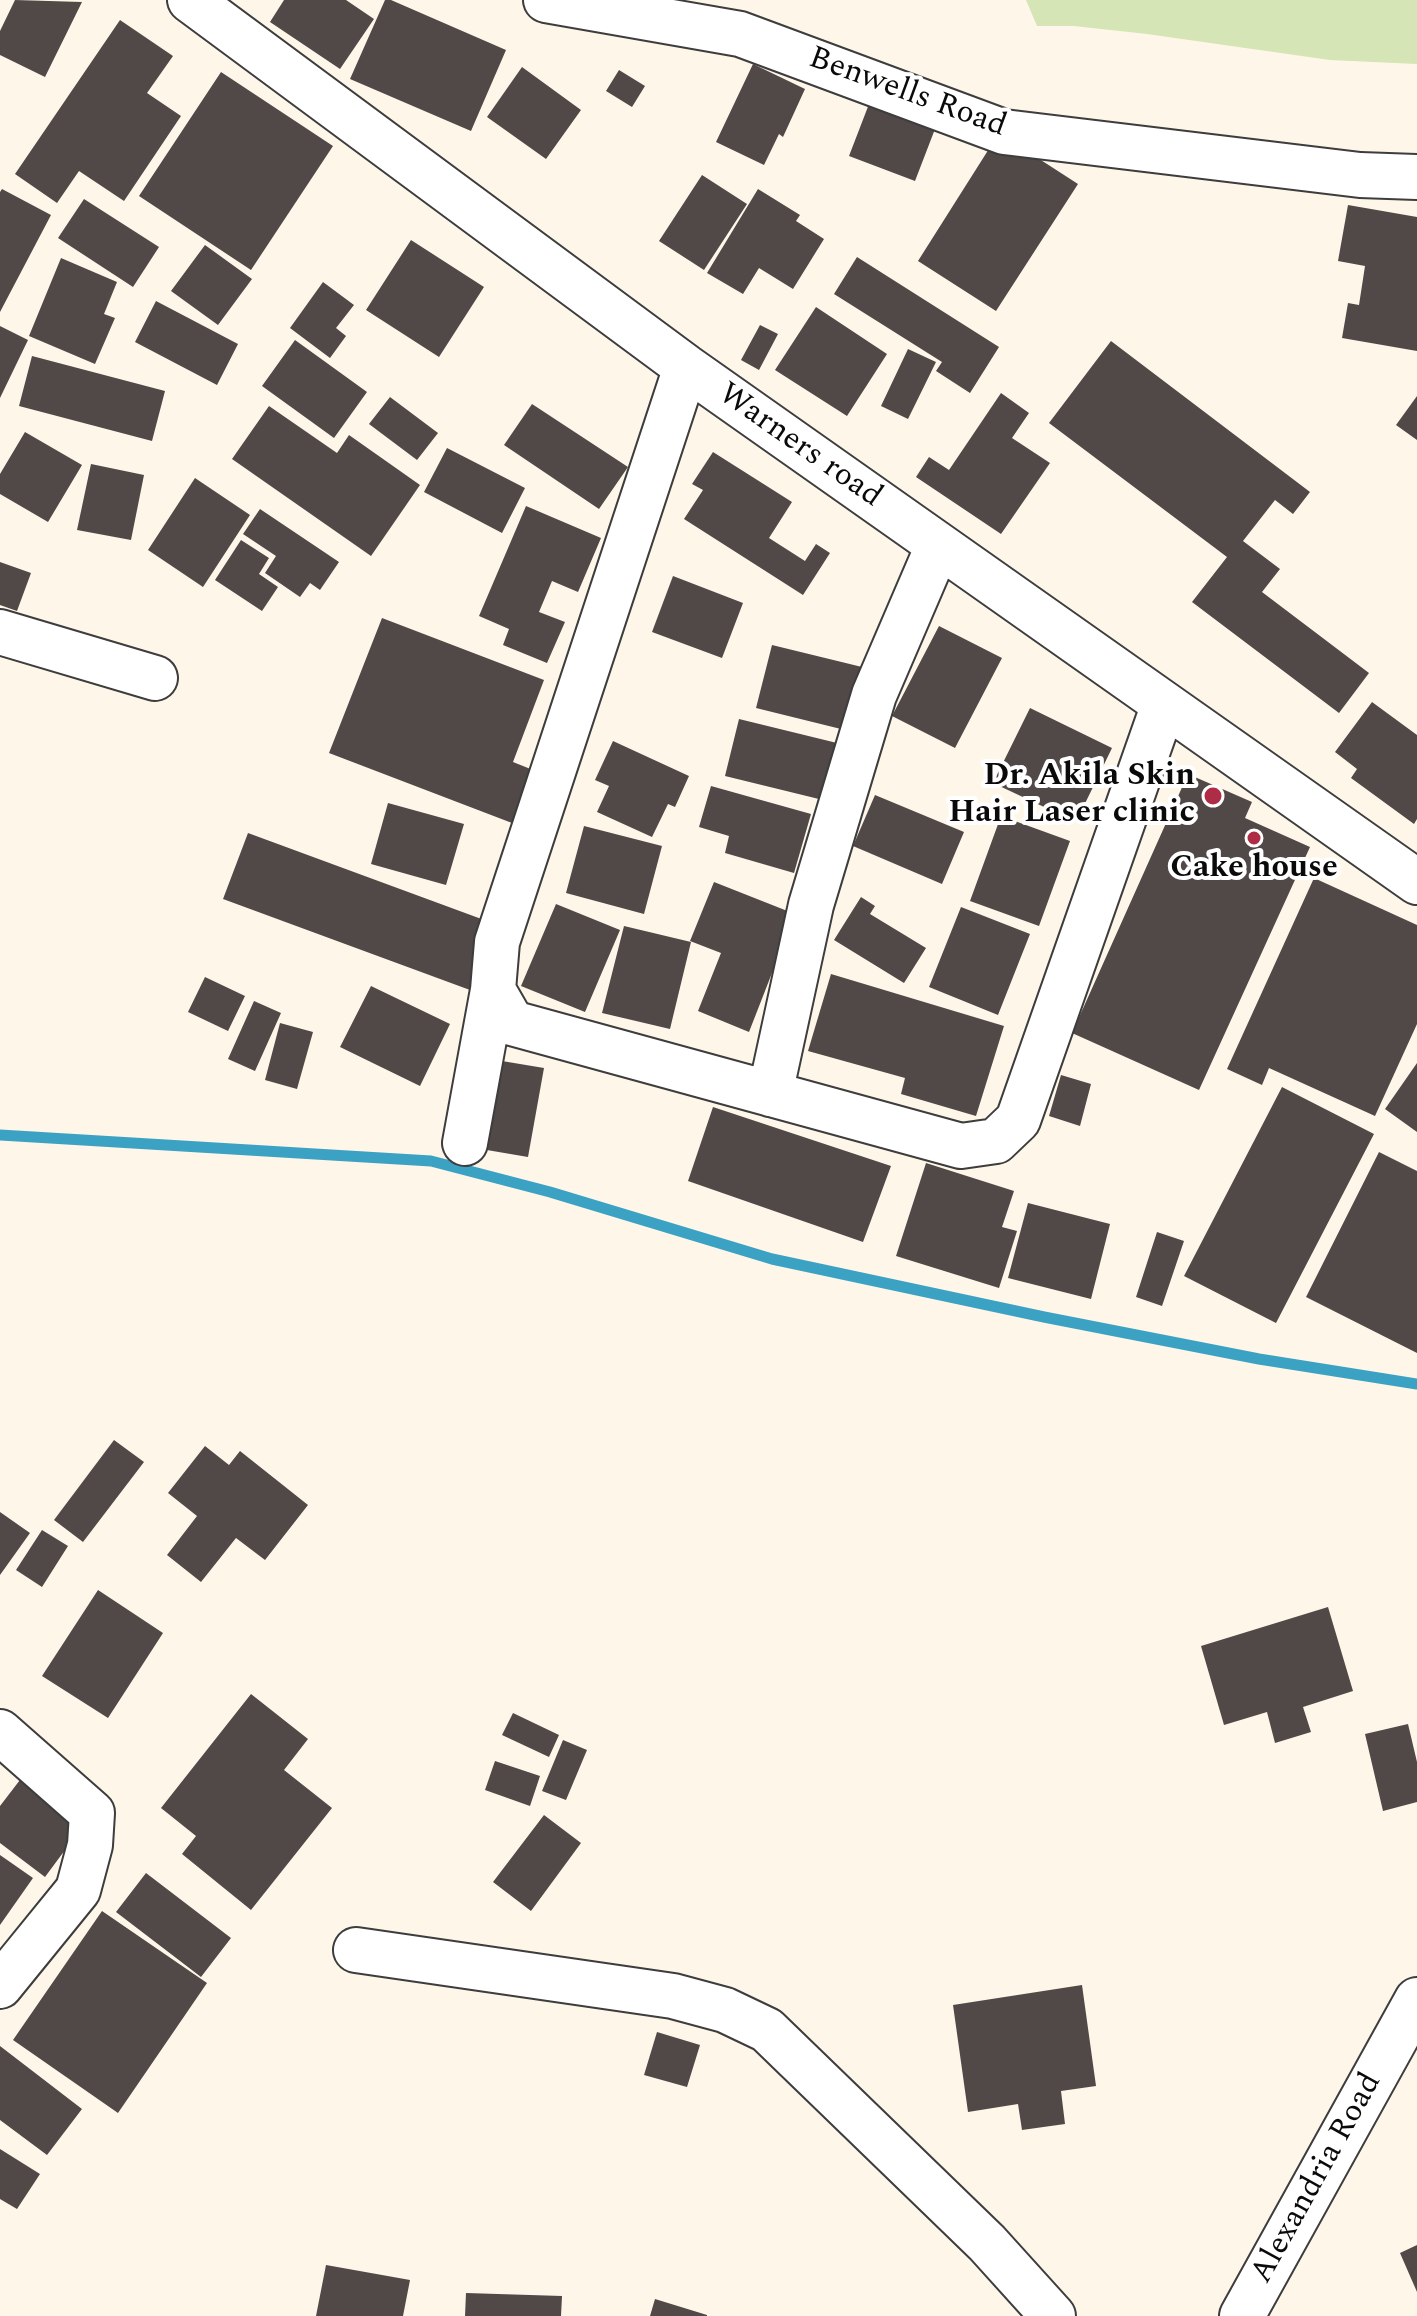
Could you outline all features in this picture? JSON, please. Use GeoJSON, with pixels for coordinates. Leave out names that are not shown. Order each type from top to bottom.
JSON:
{"type":"FeatureCollection","features":[{"type":"Feature","properties":{"kind":"street","name":"Warners road"},"geometry":{"type":"LineString","coordinates":[[190,0],[686,367],[938,546],[1164,704],[1412,867]]}},
{"type":"Feature","properties":{"kind":"street","name":"Benwells Road"},"geometry":{"type":"LineString","coordinates":[[546,0],[740,34],[1004,132],[1360,175],[1417,177]]}},
{"type":"Feature","properties":{"kind":"street"},"geometry":{"type":"LineString","coordinates":[[465,1143],[493,990],[497,942],[686,367]]}},
{"type":"Feature","properties":{"kind":"street"},"geometry":{"type":"LineString","coordinates":[[770,1094],[811,905],[874,695],[938,546]]}},
{"type":"Feature","properties":{"kind":"street"},"geometry":{"type":"LineString","coordinates":[[0,632],[155,678]]}},
{"type":"Feature","properties":{"kind":"street"},"geometry":{"type":"LineString","coordinates":[[493,990],[512,1023],[961,1146],[996,1141],[1018,1120],[1164,704]]}},
{"type":"Feature","properties":{"kind":"street"},"geometry":{"type":"LineString","coordinates":[[0,1732],[92,1813],[90,1845],[78,1890],[0,1986]]}},
{"type":"Feature","properties":{"kind":"street"},"geometry":{"type":"LineString","coordinates":[[356,1950],[673,1996],[725,2010],[767,2030],[987,2243],[1053,2316]]}},
{"type":"Feature","properties":{"kind":"street","name":"Alexandria Road"},"geometry":{"type":"LineString","coordinates":[[1242,2316],[1417,2000]]}},
{"type":"Feature","properties":{"kind":"green space"},"geometry":{"type":"Polygon","coordinates":[[[1026,0],[1417,0],[1417,64],[1330,60],[1147,34],[1074,26],[1037,26],[1026,0]]]}},
{"type":"Feature","properties":{"kind":"building"},"geometry":{"type":"Polygon","coordinates":[[[15,0],[82,2],[45,77],[0,55],[0,31],[15,0]]]}},
{"type":"Feature","properties":{"kind":"building"},"geometry":{"type":"Polygon","coordinates":[[[284,0],[346,0],[374,19],[340,69],[270,22],[284,0]]]}},
{"type":"Feature","properties":{"kind":"building"},"geometry":{"type":"Polygon","coordinates":[[[385,0],[506,50],[471,131],[350,79],[385,0]]]}},
{"type":"Feature","properties":{"kind":"building"},"geometry":{"type":"Polygon","coordinates":[[[120,20],[173,56],[147,93],[181,116],[124,201],[79,171],[57,203],[15,174],[120,20]]]}},
{"type":"Feature","properties":{"kind":"building"},"geometry":{"type":"Polygon","coordinates":[[[753,64],[805,89],[783,137],[779,134],[764,165],[716,142],[753,64]]]}},
{"type":"Feature","properties":{"kind":"building"},"geometry":{"type":"Polygon","coordinates":[[[522,67],[581,110],[546,159],[487,117],[522,67]]]}},
{"type":"Feature","properties":{"kind":"building"},"geometry":{"type":"Polygon","coordinates":[[[619,70],[645,86],[632,107],[606,91],[619,70]]]}},
{"type":"Feature","properties":{"kind":"building"},"geometry":{"type":"Polygon","coordinates":[[[221,72],[333,146],[251,270],[139,196],[221,72]]]}},
{"type":"Feature","properties":{"kind":"building"},"geometry":{"type":"Polygon","coordinates":[[[869,104],[935,129],[915,181],[849,156],[869,104]]]}},
{"type":"Feature","properties":{"kind":"building"},"geometry":{"type":"Polygon","coordinates":[[[999,133],[1078,184],[996,311],[918,261],[999,133]]]}},
{"type":"Feature","properties":{"kind":"building"},"geometry":{"type":"Polygon","coordinates":[[[702,175],[747,204],[704,270],[659,241],[702,175]]]}},
{"type":"Feature","properties":{"kind":"building"},"geometry":{"type":"Polygon","coordinates":[[[2,189],[51,215],[0,312],[0,192],[2,189]]]}},
{"type":"Feature","properties":{"kind":"building"},"geometry":{"type":"Polygon","coordinates":[[[758,189],[800,215],[796,221],[824,239],[793,289],[759,268],[743,294],[707,273],[758,189]]]}},
{"type":"Feature","properties":{"kind":"building"},"geometry":{"type":"Polygon","coordinates":[[[84,199],[159,247],[133,287],[58,238],[84,199]]]}},
{"type":"Feature","properties":{"kind":"building"},"geometry":{"type":"Polygon","coordinates":[[[1348,205],[1417,217],[1417,351],[1342,338],[1348,303],[1359,305],[1365,266],[1338,261],[1348,205]]]}},
{"type":"Feature","properties":{"kind":"building"},"geometry":{"type":"Polygon","coordinates":[[[411,240],[484,287],[439,357],[366,310],[411,240]]]}},
{"type":"Feature","properties":{"kind":"building"},"geometry":{"type":"Polygon","coordinates":[[[205,245],[252,279],[218,325],[171,291],[205,245]]]}},
{"type":"Feature","properties":{"kind":"building"},"geometry":{"type":"Polygon","coordinates":[[[857,257],[999,347],[970,393],[936,371],[942,362],[834,294],[857,257]]]}},
{"type":"Feature","properties":{"kind":"building"},"geometry":{"type":"Polygon","coordinates":[[[61,258],[117,282],[104,314],[115,318],[95,364],[29,336],[61,258]]]}},
{"type":"Feature","properties":{"kind":"building"},"geometry":{"type":"Polygon","coordinates":[[[323,282],[354,305],[336,328],[346,336],[330,358],[290,328],[323,282]]]}},
{"type":"Feature","properties":{"kind":"building"},"geometry":{"type":"Polygon","coordinates":[[[156,301],[238,344],[217,385],[135,342],[156,301]]]}},
{"type":"Feature","properties":{"kind":"building"},"geometry":{"type":"Polygon","coordinates":[[[816,307],[887,354],[847,416],[775,370],[816,307]]]}},
{"type":"Feature","properties":{"kind":"building"},"geometry":{"type":"Polygon","coordinates":[[[760,325],[778,334],[759,370],[741,360],[760,325]]]}},
{"type":"Feature","properties":{"kind":"building"},"geometry":{"type":"Polygon","coordinates":[[[0,326],[28,340],[0,398],[0,326]]]}},
{"type":"Feature","properties":{"kind":"building"},"geometry":{"type":"Polygon","coordinates":[[[295,340],[367,392],[334,438],[262,386],[295,340]]]}},
{"type":"Feature","properties":{"kind":"building"},"geometry":{"type":"Polygon","coordinates":[[[1111,341],[1310,492],[1293,514],[1275,500],[1243,541],[1280,569],[1262,592],[1369,673],[1339,713],[1192,602],[1227,557],[1049,423],[1111,341]]]}},
{"type":"Feature","properties":{"kind":"building"},"geometry":{"type":"Polygon","coordinates":[[[908,349],[936,362],[908,419],[881,406],[908,349]]]}},
{"type":"Feature","properties":{"kind":"building"},"geometry":{"type":"Polygon","coordinates":[[[32,356],[165,391],[152,441],[19,406],[32,356]]]}},
{"type":"Feature","properties":{"kind":"building"},"geometry":{"type":"Polygon","coordinates":[[[1001,393],[1029,413],[1012,438],[1050,463],[1001,534],[916,477],[929,457],[949,470],[1001,393]]]}},
{"type":"Feature","properties":{"kind":"building"},"geometry":{"type":"Polygon","coordinates":[[[1417,396],[1417,440],[1396,425],[1417,396]]]}},
{"type":"Feature","properties":{"kind":"building"},"geometry":{"type":"Polygon","coordinates":[[[390,397],[438,433],[417,460],[369,424],[390,397]]]}},
{"type":"Feature","properties":{"kind":"building"},"geometry":{"type":"Polygon","coordinates":[[[532,404],[628,467],[599,509],[504,445],[532,404]]]}},
{"type":"Feature","properties":{"kind":"building"},"geometry":{"type":"Polygon","coordinates":[[[269,406],[337,453],[349,435],[420,485],[371,556],[232,459],[269,406]]]}},
{"type":"Feature","properties":{"kind":"building"},"geometry":{"type":"Polygon","coordinates":[[[25,432],[82,465],[48,522],[0,494],[0,474],[25,432]]]}},
{"type":"Feature","properties":{"kind":"building"},"geometry":{"type":"Polygon","coordinates":[[[447,448],[525,488],[502,533],[424,492],[447,448]]]}},
{"type":"Feature","properties":{"kind":"building"},"geometry":{"type":"Polygon","coordinates":[[[713,452],[792,502],[769,538],[805,561],[816,544],[830,553],[803,595],[684,519],[703,490],[692,484],[713,452]]]}},
{"type":"Feature","properties":{"kind":"building"},"geometry":{"type":"Polygon","coordinates":[[[91,464],[144,475],[131,540],[77,530],[91,464]]]}},
{"type":"Feature","properties":{"kind":"building"},"geometry":{"type":"Polygon","coordinates":[[[195,478],[250,515],[203,587],[148,550],[195,478]]]}},
{"type":"Feature","properties":{"kind":"building"},"geometry":{"type":"Polygon","coordinates":[[[526,506],[601,538],[578,592],[552,581],[539,612],[565,622],[547,663],[503,645],[509,629],[479,616],[526,506]]]}},
{"type":"Feature","properties":{"kind":"building"},"geometry":{"type":"Polygon","coordinates":[[[260,509],[339,562],[320,590],[310,583],[300,597],[265,573],[276,556],[243,534],[260,509]]]}},
{"type":"Feature","properties":{"kind":"building"},"geometry":{"type":"Polygon","coordinates":[[[241,540],[269,558],[259,574],[278,587],[262,611],[215,580],[241,540]]]}},
{"type":"Feature","properties":{"kind":"building"},"geometry":{"type":"Polygon","coordinates":[[[0,562],[31,573],[17,611],[0,605],[0,562]]]}},
{"type":"Feature","properties":{"kind":"building"},"geometry":{"type":"Polygon","coordinates":[[[673,576],[743,603],[722,658],[652,632],[673,576]]]}},
{"type":"Feature","properties":{"kind":"building"},"geometry":{"type":"Polygon","coordinates":[[[382,618],[544,680],[513,762],[533,770],[512,823],[329,753],[382,618]]]}},
{"type":"Feature","properties":{"kind":"building"},"geometry":{"type":"Polygon","coordinates":[[[939,626],[1002,658],[955,748],[892,716],[939,626]]]}},
{"type":"Feature","properties":{"kind":"building"},"geometry":{"type":"Polygon","coordinates":[[[772,645],[862,667],[845,730],[756,708],[772,645]]]}},
{"type":"Feature","properties":{"kind":"building"},"geometry":{"type":"Polygon","coordinates":[[[1372,702],[1417,735],[1417,819],[1414,824],[1351,778],[1357,769],[1335,752],[1372,702]]]}},
{"type":"Feature","properties":{"kind":"building"},"geometry":{"type":"Polygon","coordinates":[[[1030,708],[1112,748],[1076,822],[993,783],[1030,708]]]}},
{"type":"Feature","properties":{"kind":"building"},"geometry":{"type":"Polygon","coordinates":[[[739,719],[837,743],[823,800],[725,776],[739,719]]]}},
{"type":"Feature","properties":{"kind":"building"},"geometry":{"type":"Polygon","coordinates":[[[613,741],[689,776],[675,807],[668,804],[652,837],[597,812],[609,786],[595,780],[613,741]]]}},
{"type":"Feature","properties":{"kind":"building"},"geometry":{"type":"Polygon","coordinates":[[[1188,774],[1252,802],[1245,818],[1310,847],[1199,1090],[1072,1033],[1188,774]]]}},
{"type":"Feature","properties":{"kind":"building"},"geometry":{"type":"Polygon","coordinates":[[[711,786],[811,814],[794,873],[725,853],[729,836],[699,827],[711,786]]]}},
{"type":"Feature","properties":{"kind":"building"},"geometry":{"type":"Polygon","coordinates":[[[875,795],[964,832],[942,884],[853,846],[875,795]]]}},
{"type":"Feature","properties":{"kind":"building"},"geometry":{"type":"Polygon","coordinates":[[[388,803],[464,824],[446,885],[371,864],[388,803]]]}},
{"type":"Feature","properties":{"kind":"building"},"geometry":{"type":"Polygon","coordinates":[[[1001,816],[1070,841],[1039,926],[970,901],[1001,816]]]}},
{"type":"Feature","properties":{"kind":"building"},"geometry":{"type":"Polygon","coordinates":[[[584,826],[662,846],[644,914],[566,893],[584,826]]]}},
{"type":"Feature","properties":{"kind":"building"},"geometry":{"type":"Polygon","coordinates":[[[248,833],[495,924],[470,990],[223,899],[248,833]]]}},
{"type":"Feature","properties":{"kind":"building"},"geometry":{"type":"Polygon","coordinates":[[[1314,878],[1417,925],[1417,1024],[1375,1116],[1269,1068],[1262,1085],[1227,1069],[1314,878]]]}},
{"type":"Feature","properties":{"kind":"building"},"geometry":{"type":"Polygon","coordinates":[[[714,882],[795,914],[749,1032],[698,1011],[721,953],[690,941],[714,882]]]}},
{"type":"Feature","properties":{"kind":"building"},"geometry":{"type":"Polygon","coordinates":[[[861,897],[875,906],[870,914],[926,948],[904,983],[834,940],[861,897]]]}},
{"type":"Feature","properties":{"kind":"building"},"geometry":{"type":"Polygon","coordinates":[[[556,904],[620,930],[585,1012],[521,986],[556,904]]]}},
{"type":"Feature","properties":{"kind":"building"},"geometry":{"type":"Polygon","coordinates":[[[961,907],[1030,934],[998,1015],[929,987],[961,907]]]}},
{"type":"Feature","properties":{"kind":"building"},"geometry":{"type":"Polygon","coordinates":[[[624,926],[691,942],[670,1029],[602,1013],[624,926]]]}},
{"type":"Feature","properties":{"kind":"building"},"geometry":{"type":"Polygon","coordinates":[[[831,974],[1004,1026],[976,1116],[901,1094],[905,1078],[808,1051],[831,974]]]}},
{"type":"Feature","properties":{"kind":"building"},"geometry":{"type":"Polygon","coordinates":[[[205,977],[245,996],[228,1031],[188,1012],[205,977]]]}},
{"type":"Feature","properties":{"kind":"building"},"geometry":{"type":"Polygon","coordinates":[[[371,986],[450,1024],[420,1086],[340,1047],[371,986]]]}},
{"type":"Feature","properties":{"kind":"building"},"geometry":{"type":"Polygon","coordinates":[[[254,1001],[281,1013],[255,1071],[228,1059],[254,1001]]]}},
{"type":"Feature","properties":{"kind":"building"},"geometry":{"type":"Polygon","coordinates":[[[280,1023],[313,1032],[297,1089],[265,1080],[280,1023]]]}},
{"type":"Feature","properties":{"kind":"building"},"geometry":{"type":"Polygon","coordinates":[[[496,1060],[544,1068],[528,1157],[481,1149],[496,1060]]]}},
{"type":"Feature","properties":{"kind":"building"},"geometry":{"type":"Polygon","coordinates":[[[1417,1063],[1417,1132],[1385,1109],[1417,1063]]]}},
{"type":"Feature","properties":{"kind":"building"},"geometry":{"type":"Polygon","coordinates":[[[1061,1075],[1091,1084],[1080,1126],[1049,1116],[1061,1075]]]}},
{"type":"Feature","properties":{"kind":"building"},"geometry":{"type":"Polygon","coordinates":[[[1282,1087],[1374,1134],[1276,1323],[1184,1276],[1282,1087]]]}},
{"type":"Feature","properties":{"kind":"building"},"geometry":{"type":"Polygon","coordinates":[[[713,1107],[891,1166],[863,1242],[688,1181],[713,1107]]]}},
{"type":"Feature","properties":{"kind":"building"},"geometry":{"type":"Polygon","coordinates":[[[1379,1152],[1417,1171],[1417,1353],[1306,1297],[1379,1152]]]}},
{"type":"Feature","properties":{"kind":"building"},"geometry":{"type":"Polygon","coordinates":[[[926,1163],[1014,1191],[1002,1227],[1017,1231],[999,1288],[896,1256],[926,1163]]]}},
{"type":"Feature","properties":{"kind":"building"},"geometry":{"type":"Polygon","coordinates":[[[1028,1203],[1110,1224],[1091,1299],[1008,1278],[1028,1203]]]}},
{"type":"Feature","properties":{"kind":"building"},"geometry":{"type":"Polygon","coordinates":[[[1157,1232],[1184,1241],[1162,1306],[1136,1297],[1157,1232]]]}},
{"type":"Feature","properties":{"kind":"building"},"geometry":{"type":"Polygon","coordinates":[[[114,1440],[144,1462],[83,1542],[54,1520],[114,1440]]]}},
{"type":"Feature","properties":{"kind":"building"},"geometry":{"type":"Polygon","coordinates":[[[205,1446],[229,1465],[240,1451],[308,1505],[265,1560],[236,1538],[201,1582],[167,1555],[197,1516],[168,1493],[205,1446]]]}},
{"type":"Feature","properties":{"kind":"building"},"geometry":{"type":"Polygon","coordinates":[[[0,1512],[30,1533],[0,1575],[0,1512]]]}},
{"type":"Feature","properties":{"kind":"building"},"geometry":{"type":"Polygon","coordinates":[[[42,1530],[68,1546],[42,1587],[16,1570],[42,1530]]]}},
{"type":"Feature","properties":{"kind":"building"},"geometry":{"type":"Polygon","coordinates":[[[98,1590],[163,1633],[108,1718],[42,1676],[98,1590]]]}},
{"type":"Feature","properties":{"kind":"building"},"geometry":{"type":"Polygon","coordinates":[[[1328,1607],[1353,1691],[1303,1707],[1311,1732],[1275,1743],[1267,1712],[1224,1725],[1201,1646],[1328,1607]]]}},
{"type":"Feature","properties":{"kind":"building"},"geometry":{"type":"Polygon","coordinates":[[[251,1694],[308,1739],[284,1770],[332,1808],[251,1910],[182,1854],[196,1836],[161,1808],[251,1694]]]}},
{"type":"Feature","properties":{"kind":"building"},"geometry":{"type":"Polygon","coordinates":[[[513,1713],[559,1735],[549,1757],[502,1735],[513,1713]]]}},
{"type":"Feature","properties":{"kind":"building"},"geometry":{"type":"Polygon","coordinates":[[[1408,1724],[1417,1762],[1417,1802],[1383,1811],[1365,1734],[1408,1724]]]}},
{"type":"Feature","properties":{"kind":"building"},"geometry":{"type":"Polygon","coordinates":[[[563,1740],[587,1750],[566,1800],[542,1791],[563,1740]]]}},
{"type":"Feature","properties":{"kind":"building"},"geometry":{"type":"Polygon","coordinates":[[[495,1761],[540,1776],[530,1806],[485,1790],[495,1761]]]}},
{"type":"Feature","properties":{"kind":"building"},"geometry":{"type":"Polygon","coordinates":[[[23,1776],[85,1823],[45,1877],[0,1843],[0,1806],[23,1776]]]}},
{"type":"Feature","properties":{"kind":"building"},"geometry":{"type":"Polygon","coordinates":[[[544,1815],[581,1843],[531,1911],[493,1882],[544,1815]]]}},
{"type":"Feature","properties":{"kind":"building"},"geometry":{"type":"Polygon","coordinates":[[[0,1855],[33,1878],[0,1925],[0,1855]]]}},
{"type":"Feature","properties":{"kind":"building"},"geometry":{"type":"Polygon","coordinates":[[[146,1873],[231,1938],[201,1977],[116,1912],[146,1873]]]}},
{"type":"Feature","properties":{"kind":"building"},"geometry":{"type":"Polygon","coordinates":[[[102,1911],[207,1983],[118,2113],[13,2040],[102,1911]]]}},
{"type":"Feature","properties":{"kind":"building"},"geometry":{"type":"Polygon","coordinates":[[[1082,1985],[1096,2086],[1061,2091],[1065,2124],[1022,2130],[1018,2104],[968,2112],[953,2005],[1082,1985]]]}},
{"type":"Feature","properties":{"kind":"building"},"geometry":{"type":"Polygon","coordinates":[[[657,2032],[700,2045],[687,2087],[644,2075],[657,2032]]]}},
{"type":"Feature","properties":{"kind":"building"},"geometry":{"type":"Polygon","coordinates":[[[0,2046],[82,2109],[47,2155],[0,2120],[0,2046]]]}},
{"type":"Feature","properties":{"kind":"building"},"geometry":{"type":"Polygon","coordinates":[[[0,2149],[40,2174],[17,2209],[0,2199],[0,2149]]]}},
{"type":"Feature","properties":{"kind":"building"},"geometry":{"type":"Polygon","coordinates":[[[1417,2245],[1417,2292],[1400,2253],[1417,2245]]]}},
{"type":"Feature","properties":{"kind":"building"},"geometry":{"type":"Polygon","coordinates":[[[326,2265],[410,2280],[403,2316],[316,2316],[326,2265]]]}},
{"type":"Feature","properties":{"kind":"building"},"geometry":{"type":"Polygon","coordinates":[[[466,2293],[562,2296],[561,2316],[465,2316],[466,2293]]]}},
{"type":"Feature","properties":{"kind":"building"},"geometry":{"type":"Polygon","coordinates":[[[655,2299],[707,2315],[707,2316],[650,2316],[655,2299]]]}},
{"type":"Feature","properties":{"kind":"waterway"},"geometry":{"type":"LineString","coordinates":[[0,1135],[431,1161],[550,1192],[772,1259],[1259,1359],[1417,1384]]}},
{"type":"Feature","properties":{"kind":"place","name":"Dr. Akila Skin Hair Laser clinic"},"geometry":{"type":"Point","coordinates":[1213,796]}},
{"type":"Feature","properties":{"kind":"place","name":"Cake house"},"geometry":{"type":"Point","coordinates":[1254,838]}}]}
